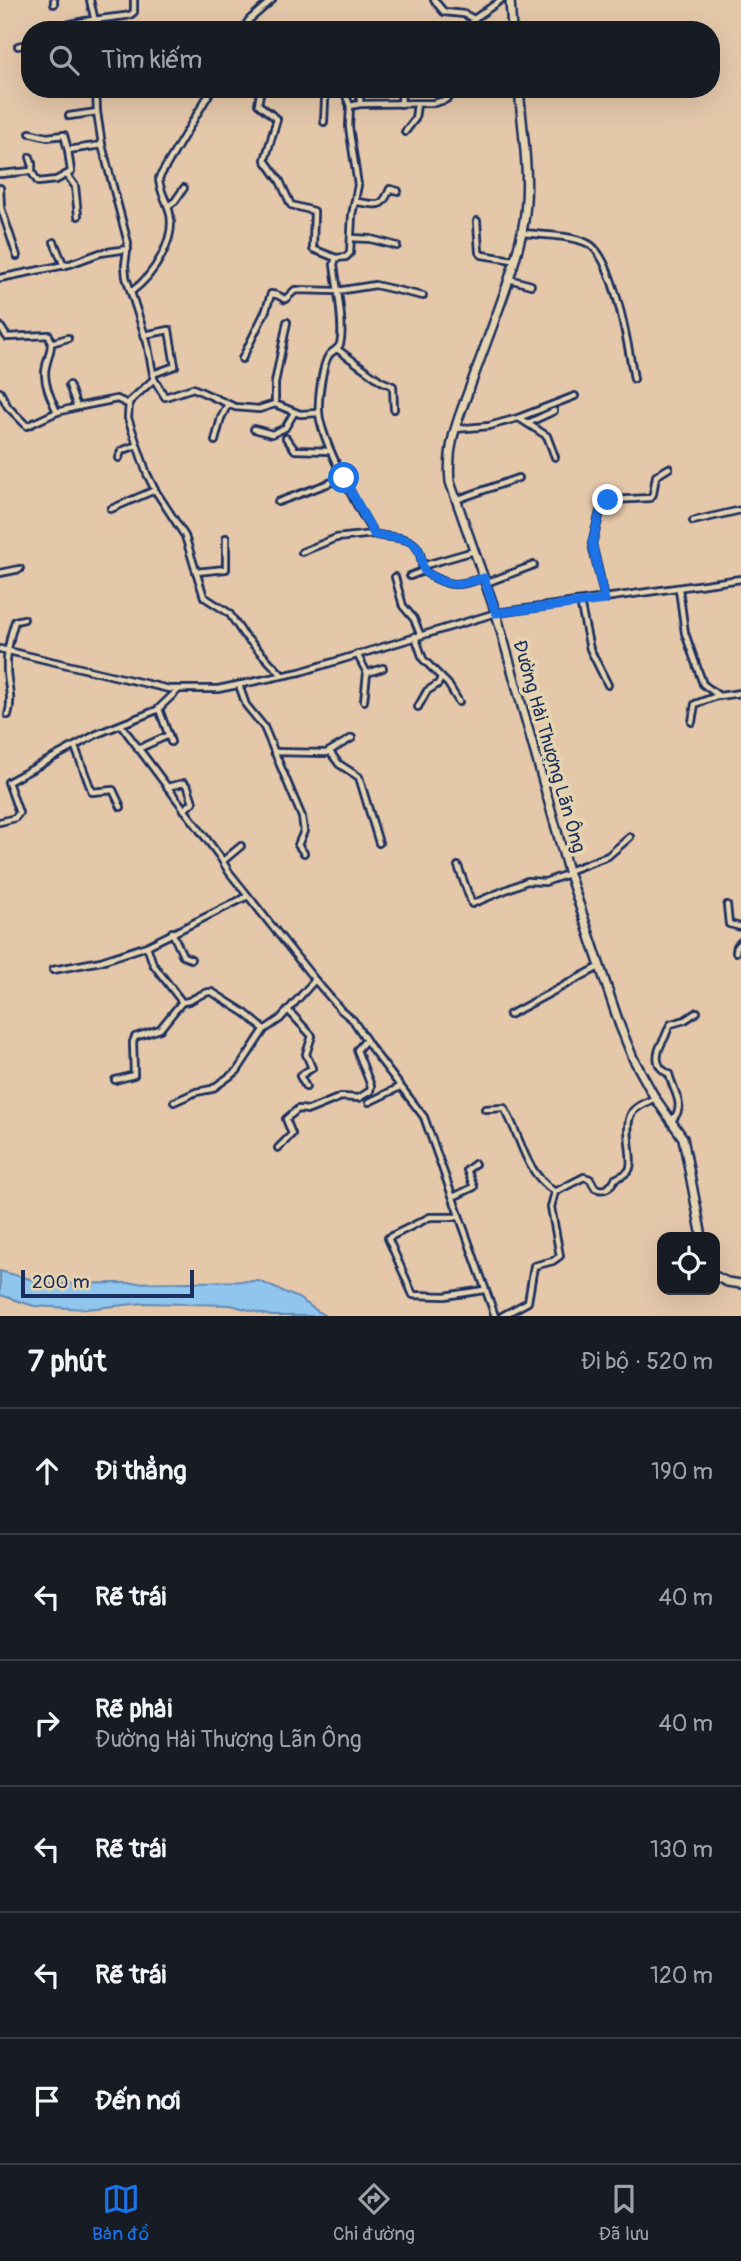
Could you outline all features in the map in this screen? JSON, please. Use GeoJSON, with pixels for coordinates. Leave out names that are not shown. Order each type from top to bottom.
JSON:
{"type":"FeatureCollection","features":[{"type":"Feature","properties":{"kind":"street"},"geometry":{"type":"LineString","coordinates":[[90,0],[96,21],[130,15],[134,12],[134,0]]}},
{"type":"Feature","properties":{"kind":"street"},"geometry":{"type":"LineString","coordinates":[[248,21],[272,0]]}},
{"type":"Feature","properties":{"kind":"street"},"geometry":{"type":"LineString","coordinates":[[434,0],[444,12],[464,14],[474,19],[501,0]]}},
{"type":"Feature","properties":{"kind":"street"},"geometry":{"type":"LineString","coordinates":[[510,0],[511,21]]}},
{"type":"Feature","properties":{"kind":"street"},"geometry":{"type":"LineString","coordinates":[[96,98],[102,145],[126,233],[128,249],[125,268],[154,377],[163,396],[193,388],[228,404],[259,409],[275,404],[295,412],[318,413]]}},
{"type":"Feature","properties":{"kind":"street"},"geometry":{"type":"LineString","coordinates":[[131,292],[144,282],[167,245],[172,230],[159,178],[207,98]]}},
{"type":"Feature","properties":{"kind":"street"},"geometry":{"type":"LineString","coordinates":[[259,98],[258,104],[276,119],[265,155],[267,164],[280,181],[292,205],[314,211],[313,249],[336,258],[349,255],[352,215],[358,185],[347,98]]}},
{"type":"Feature","properties":{"kind":"street"},"geometry":{"type":"LineString","coordinates":[[324,122],[325,98]]}},
{"type":"Feature","properties":{"kind":"street"},"geometry":{"type":"LineString","coordinates":[[360,98],[360,104]]}},
{"type":"Feature","properties":{"kind":"street"},"geometry":{"type":"LineString","coordinates":[[401,98],[401,104]]}},
{"type":"Feature","properties":{"kind":"street"},"geometry":{"type":"LineString","coordinates":[[350,106],[438,103],[446,98]]}},
{"type":"Feature","properties":{"kind":"street","name":"Đường Hải Thượng Lãn Ông"},"geometry":{"type":"LineString","coordinates":[[520,98],[528,185],[522,233],[455,429],[448,460],[455,500],[496,613],[569,872],[599,967],[625,1040],[655,1098],[684,1143],[701,1232]]}},
{"type":"Feature","properties":{"kind":"street"},"geometry":{"type":"LineString","coordinates":[[405,132],[413,122],[417,104]]}},
{"type":"Feature","properties":{"kind":"street"},"geometry":{"type":"LineString","coordinates":[[69,116],[97,113]]}},
{"type":"Feature","properties":{"kind":"street"},"geometry":{"type":"LineString","coordinates":[[30,133],[47,137],[64,135],[71,172],[56,180],[41,183],[32,172],[30,158]]}},
{"type":"Feature","properties":{"kind":"street"},"geometry":{"type":"LineString","coordinates":[[68,150],[102,145]]}},
{"type":"Feature","properties":{"kind":"street"},"geometry":{"type":"LineString","coordinates":[[0,174],[32,172]]}},
{"type":"Feature","properties":{"kind":"street"},"geometry":{"type":"LineString","coordinates":[[67,174],[75,186],[78,216]]}},
{"type":"Feature","properties":{"kind":"street"},"geometry":{"type":"LineString","coordinates":[[0,188],[1,208],[18,256]]}},
{"type":"Feature","properties":{"kind":"street"},"geometry":{"type":"LineString","coordinates":[[168,206],[184,188]]}},
{"type":"Feature","properties":{"kind":"street"},"geometry":{"type":"LineString","coordinates":[[356,202],[382,204],[386,201],[390,189],[398,191]]}},
{"type":"Feature","properties":{"kind":"street"},"geometry":{"type":"LineString","coordinates":[[477,221],[478,253],[513,260]]}},
{"type":"Feature","properties":{"kind":"street"},"geometry":{"type":"LineString","coordinates":[[522,233],[580,241],[596,248],[618,299],[634,379]]}},
{"type":"Feature","properties":{"kind":"street"},"geometry":{"type":"LineString","coordinates":[[351,238],[371,239],[397,246]]}},
{"type":"Feature","properties":{"kind":"street"},"geometry":{"type":"LineString","coordinates":[[54,242],[64,266]]}},
{"type":"Feature","properties":{"kind":"street"},"geometry":{"type":"LineString","coordinates":[[0,278],[64,266],[100,253],[128,249]]}},
{"type":"Feature","properties":{"kind":"street"},"geometry":{"type":"LineString","coordinates":[[336,258],[334,264],[341,325],[340,344],[330,354],[325,367],[318,413],[331,451],[374,534]]}},
{"type":"Feature","properties":{"kind":"street"},"geometry":{"type":"LineString","coordinates":[[508,279],[531,285]]}},
{"type":"Feature","properties":{"kind":"street"},"geometry":{"type":"LineString","coordinates":[[242,359],[271,294],[286,300],[295,290],[337,291],[375,285],[423,296]]}},
{"type":"Feature","properties":{"kind":"street"},"geometry":{"type":"LineString","coordinates":[[275,404],[275,383],[287,322]]}},
{"type":"Feature","properties":{"kind":"street"},"geometry":{"type":"LineString","coordinates":[[0,326],[7,337],[49,335],[50,356],[45,369],[48,392],[57,412]]}},
{"type":"Feature","properties":{"kind":"street"},"geometry":{"type":"LineString","coordinates":[[144,335],[169,330],[175,366],[154,377],[128,404],[127,413],[137,445],[155,490],[185,536],[206,599],[229,613],[243,634],[282,675]]}},
{"type":"Feature","properties":{"kind":"street"},"geometry":{"type":"LineString","coordinates":[[51,343],[68,338]]}},
{"type":"Feature","properties":{"kind":"street"},"geometry":{"type":"LineString","coordinates":[[337,348],[381,381],[393,386],[394,409]]}},
{"type":"Feature","properties":{"kind":"street"},"geometry":{"type":"LineString","coordinates":[[69,385],[77,407]]}},
{"type":"Feature","properties":{"kind":"street"},"geometry":{"type":"LineString","coordinates":[[0,392],[8,407],[27,426],[57,412],[77,407],[117,399],[128,404]]}},
{"type":"Feature","properties":{"kind":"street"},"geometry":{"type":"LineString","coordinates":[[455,429],[489,426],[575,396]]}},
{"type":"Feature","properties":{"kind":"street"},"geometry":{"type":"LineString","coordinates":[[215,441],[228,404]]}},
{"type":"Feature","properties":{"kind":"street"},"geometry":{"type":"LineString","coordinates":[[0,407],[8,407]]}},
{"type":"Feature","properties":{"kind":"street"},"geometry":{"type":"LineString","coordinates":[[528,423],[554,411]]}},
{"type":"Feature","properties":{"kind":"street"},"geometry":{"type":"LineString","coordinates":[[254,429],[272,434],[285,428],[295,412]]}},
{"type":"Feature","properties":{"kind":"street"},"geometry":{"type":"LineString","coordinates":[[518,418],[547,436],[555,457]]}},
{"type":"Feature","properties":{"kind":"street"},"geometry":{"type":"LineString","coordinates":[[286,438],[295,450],[331,451]]}},
{"type":"Feature","properties":{"kind":"street"},"geometry":{"type":"LineString","coordinates":[[119,458],[121,451],[137,445]]}},
{"type":"Feature","properties":{"kind":"street"},"geometry":{"type":"LineString","coordinates":[[605,600],[592,544],[602,504],[611,499],[649,498],[653,494],[656,475],[669,468]]}},
{"type":"Feature","properties":{"kind":"street"},"geometry":{"type":"LineString","coordinates":[[278,502],[344,478]]}},
{"type":"Feature","properties":{"kind":"street"},"geometry":{"type":"LineString","coordinates":[[455,500],[518,478]]}},
{"type":"Feature","properties":{"kind":"street"},"geometry":{"type":"LineString","coordinates":[[110,509],[155,490]]}},
{"type":"Feature","properties":{"kind":"street"},"geometry":{"type":"LineString","coordinates":[[693,521],[741,510]]}},
{"type":"Feature","properties":{"kind":"street"},"geometry":{"type":"LineString","coordinates":[[302,552],[337,538],[374,534],[402,538],[419,550],[423,568],[448,585],[485,580],[534,565]]}},
{"type":"Feature","properties":{"kind":"street"},"geometry":{"type":"LineString","coordinates":[[196,572],[226,569],[226,538]]}},
{"type":"Feature","properties":{"kind":"street"},"geometry":{"type":"LineString","coordinates":[[410,576],[423,568],[474,551]]}},
{"type":"Feature","properties":{"kind":"street"},"geometry":{"type":"LineString","coordinates":[[0,573],[20,569]]}},
{"type":"Feature","properties":{"kind":"street"},"geometry":{"type":"LineString","coordinates":[[395,577],[403,606],[414,619],[424,659],[449,684],[459,702]]}},
{"type":"Feature","properties":{"kind":"street"},"geometry":{"type":"LineString","coordinates":[[0,649],[178,690],[218,689],[282,675],[496,613],[605,600],[741,579]]}},
{"type":"Feature","properties":{"kind":"street"},"geometry":{"type":"LineString","coordinates":[[679,589],[685,633],[693,656],[703,684],[717,696]]}},
{"type":"Feature","properties":{"kind":"street"},"geometry":{"type":"LineString","coordinates":[[580,602],[590,649],[608,685]]}},
{"type":"Feature","properties":{"kind":"street"},"geometry":{"type":"LineString","coordinates":[[8,715],[11,690],[8,651],[14,622],[24,619]]}},
{"type":"Feature","properties":{"kind":"street"},"geometry":{"type":"LineString","coordinates":[[357,654],[367,673],[364,701]]}},
{"type":"Feature","properties":{"kind":"street"},"geometry":{"type":"LineString","coordinates":[[367,673],[383,668]]}},
{"type":"Feature","properties":{"kind":"street"},"geometry":{"type":"LineString","coordinates":[[418,707],[427,691],[438,684],[441,678]]}},
{"type":"Feature","properties":{"kind":"street"},"geometry":{"type":"LineString","coordinates":[[239,685],[246,705],[264,727],[302,817],[304,831],[299,845],[304,853]]}},
{"type":"Feature","properties":{"kind":"street"},"geometry":{"type":"LineString","coordinates":[[0,822],[17,817],[19,813],[8,782],[75,747],[159,709],[178,690]]}},
{"type":"Feature","properties":{"kind":"street"},"geometry":{"type":"LineString","coordinates":[[692,722],[695,704],[717,696],[741,694]]}},
{"type":"Feature","properties":{"kind":"street"},"geometry":{"type":"LineString","coordinates":[[159,709],[171,742]]}},
{"type":"Feature","properties":{"kind":"street"},"geometry":{"type":"LineString","coordinates":[[121,725],[223,861],[229,873],[314,980],[341,1010],[352,1017],[428,1125],[495,1316]]}},
{"type":"Feature","properties":{"kind":"street"},"geometry":{"type":"LineString","coordinates":[[138,749],[169,735]]}},
{"type":"Feature","properties":{"kind":"street"},"geometry":{"type":"LineString","coordinates":[[274,752],[323,754],[352,738]]}},
{"type":"Feature","properties":{"kind":"street"},"geometry":{"type":"LineString","coordinates":[[75,747],[92,792],[113,790],[121,807]]}},
{"type":"Feature","properties":{"kind":"street"},"geometry":{"type":"LineString","coordinates":[[330,752],[340,764],[359,777],[379,843]]}},
{"type":"Feature","properties":{"kind":"street"},"geometry":{"type":"LineString","coordinates":[[167,787],[184,783],[188,786],[193,802],[184,810]]}},
{"type":"Feature","properties":{"kind":"street"},"geometry":{"type":"LineString","coordinates":[[458,866],[473,904],[527,881],[545,882],[608,856],[630,838]]}},
{"type":"Feature","properties":{"kind":"street"},"geometry":{"type":"LineString","coordinates":[[223,861],[241,846]]}},
{"type":"Feature","properties":{"kind":"street"},"geometry":{"type":"LineString","coordinates":[[53,970],[101,961],[147,946],[248,896]]}},
{"type":"Feature","properties":{"kind":"street"},"geometry":{"type":"LineString","coordinates":[[726,905],[728,923],[741,927]]}},
{"type":"Feature","properties":{"kind":"street"},"geometry":{"type":"LineString","coordinates":[[172,932],[183,956],[191,959]]}},
{"type":"Feature","properties":{"kind":"street"},"geometry":{"type":"LineString","coordinates":[[736,952],[741,942]]}},
{"type":"Feature","properties":{"kind":"street"},"geometry":{"type":"LineString","coordinates":[[147,946],[153,964],[181,1002]]}},
{"type":"Feature","properties":{"kind":"street"},"geometry":{"type":"LineString","coordinates":[[509,1015],[599,967]]}},
{"type":"Feature","properties":{"kind":"street"},"geometry":{"type":"LineString","coordinates":[[174,1102],[196,1092],[212,1089],[237,1071],[264,1030],[278,1021],[314,980]]}},
{"type":"Feature","properties":{"kind":"street"},"geometry":{"type":"LineString","coordinates":[[181,1002],[212,992],[245,1013],[264,1030]]}},
{"type":"Feature","properties":{"kind":"street"},"geometry":{"type":"LineString","coordinates":[[116,1080],[134,1075],[135,1037],[160,1029],[181,1002]]}},
{"type":"Feature","properties":{"kind":"street"},"geometry":{"type":"LineString","coordinates":[[288,1010],[312,1036],[306,1054],[312,1068],[300,1076],[306,1087]]}},
{"type":"Feature","properties":{"kind":"street"},"geometry":{"type":"LineString","coordinates":[[672,1121],[679,1113],[680,1107],[669,1073],[662,1070],[658,1064],[657,1049],[671,1024],[685,1020],[697,1012]]}},
{"type":"Feature","properties":{"kind":"street"},"geometry":{"type":"LineString","coordinates":[[278,1148],[292,1134],[286,1119],[298,1109],[309,1110],[341,1097],[359,1098],[370,1091],[372,1086],[358,1050],[366,1040]]}},
{"type":"Feature","properties":{"kind":"street"},"geometry":{"type":"LineString","coordinates":[[369,1102],[400,1087]]}},
{"type":"Feature","properties":{"kind":"street"},"geometry":{"type":"LineString","coordinates":[[502,1316],[528,1302],[534,1266],[553,1261],[560,1256],[551,1207],[555,1192],[584,1177],[590,1178],[595,1188],[606,1189],[629,1170],[630,1115],[635,1109],[655,1098]]}},
{"type":"Feature","properties":{"kind":"street"},"geometry":{"type":"LineString","coordinates":[[485,1109],[503,1108],[527,1161],[541,1182],[555,1192]]}},
{"type":"Feature","properties":{"kind":"street"},"geometry":{"type":"LineString","coordinates":[[453,1197],[474,1187],[467,1168],[475,1164]]}},
{"type":"Feature","properties":{"kind":"street"},"geometry":{"type":"LineString","coordinates":[[459,1217],[430,1217],[388,1238],[413,1295],[445,1296],[484,1290]]}},
{"type":"Feature","properties":{"kind":"street"},"geometry":{"type":"LineString","coordinates":[[720,1278],[741,1284]]}},
{"type":"Feature","properties":{"kind":"water"},"geometry":{"type":"Polygon","coordinates":[[[0,1271],[49,1284],[259,1281],[298,1298],[325,1316],[271,1316],[231,1305],[144,1303],[86,1309],[34,1306],[0,1295],[0,1271]]]}},
{"type":"Feature","properties":{"kind":"route"},"geometry":{"type":"LineString","coordinates":[[344,478],[374,534],[402,538],[417,547],[425,572],[448,585],[484,578],[496,613],[605,600],[592,544],[602,504],[608,500]]}}]}
